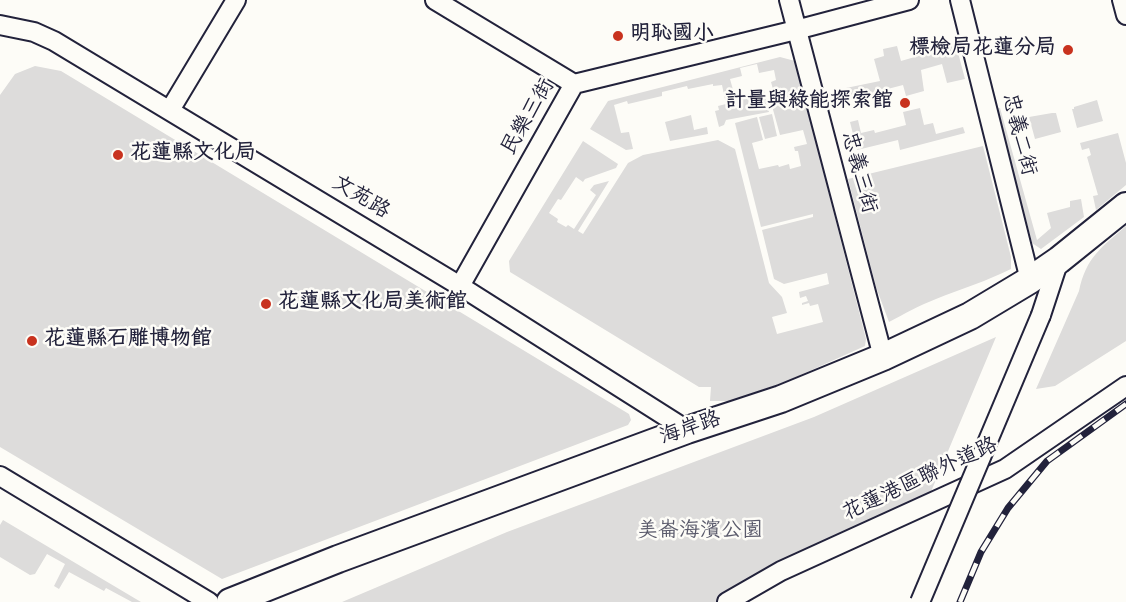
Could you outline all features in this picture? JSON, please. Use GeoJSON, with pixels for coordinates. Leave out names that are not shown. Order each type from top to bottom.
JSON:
{"type":"FeatureCollection","features":[{"type":"Feature","properties":{"kind":"main road","name":"海岸路"},"geometry":{"type":"LineString","coordinates":[[230,602],[338,559],[687,430],[781,399],[883,357],[970,316],[1030,280],[1059,260],[1126,206]]}},
{"type":"Feature","properties":{"kind":"street"},"geometry":{"type":"LineString","coordinates":[[170,110],[236,0]]}},
{"type":"Feature","properties":{"kind":"street"},"geometry":{"type":"LineString","coordinates":[[435,0],[574,84]]}},
{"type":"Feature","properties":{"kind":"street","name":"忠義三街"},"geometry":{"type":"LineString","coordinates":[[789,0],[883,357]]}},
{"type":"Feature","properties":{"kind":"street","name":"民樂三街"},"geometry":{"type":"LineString","coordinates":[[460,286],[574,84],[909,0]]}},
{"type":"Feature","properties":{"kind":"street","name":"忠義二街"},"geometry":{"type":"LineString","coordinates":[[960,0],[1030,280]]}},
{"type":"Feature","properties":{"kind":"street"},"geometry":{"type":"LineString","coordinates":[[1122,0],[1126,15]]}},
{"type":"Feature","properties":{"kind":"street","name":"文苑路"},"geometry":{"type":"LineString","coordinates":[[0,25],[34,32],[54,41],[460,286],[687,430]]}},
{"type":"Feature","properties":{"kind":"street"},"geometry":{"type":"LineString","coordinates":[[920,602],[1041,315],[1059,260]]}},
{"type":"Feature","properties":{"kind":"street","name":"花蓮港區聯外道路"},"geometry":{"type":"LineString","coordinates":[[727,602],[781,571],[1005,469],[1126,386]]}},
{"type":"Feature","properties":{"kind":"street"},"geometry":{"type":"LineString","coordinates":[[0,476],[209,602]]}},
{"type":"Feature","properties":{"kind":"green space"},"geometry":{"type":"Polygon","coordinates":[[[956,45],[965,79],[947,83],[942,64],[921,70],[924,91],[906,96],[903,85],[849,99],[846,88],[880,81],[874,59],[884,56],[883,49],[897,46],[901,61],[956,45]]]}},
{"type":"Feature","properties":{"kind":"green space"},"geometry":{"type":"Polygon","coordinates":[[[780,57],[795,61],[866,339],[865,346],[785,382],[730,401],[710,401],[711,387],[699,387],[510,272],[509,261],[583,141],[618,164],[616,168],[585,179],[583,182],[576,177],[561,200],[558,199],[549,213],[558,219],[557,222],[574,229],[596,195],[590,190],[594,185],[609,181],[578,231],[583,234],[628,163],[643,155],[718,140],[735,149],[769,283],[782,297],[787,313],[772,317],[777,334],[823,322],[818,304],[802,305],[808,301],[806,296],[800,298],[799,292],[829,284],[827,273],[784,284],[774,279],[762,230],[813,217],[813,214],[761,227],[735,123],[757,117],[763,140],[752,143],[759,169],[789,164],[790,169],[801,166],[798,151],[795,151],[794,147],[807,144],[803,130],[780,135],[769,95],[774,93],[771,82],[776,80],[774,70],[759,73],[757,64],[740,68],[742,76],[730,79],[735,97],[764,90],[769,112],[726,120],[724,125],[719,127],[715,111],[719,110],[718,106],[726,104],[722,85],[713,86],[713,84],[688,89],[687,86],[662,92],[662,96],[614,105],[621,133],[629,132],[633,149],[626,150],[590,129],[608,101],[780,57]]]}},
{"type":"Feature","properties":{"kind":"green space"},"geometry":{"type":"Polygon","coordinates":[[[35,66],[61,71],[629,414],[631,420],[628,425],[222,579],[0,447],[0,95],[15,74],[35,66]]]}},
{"type":"Feature","properties":{"kind":"green space"},"geometry":{"type":"Polygon","coordinates":[[[1097,100],[1103,121],[1077,128],[1072,109],[1097,100]]]}},
{"type":"Feature","properties":{"kind":"green space"},"geometry":{"type":"Polygon","coordinates":[[[920,108],[924,125],[933,123],[936,134],[963,127],[965,133],[900,150],[898,140],[857,150],[850,122],[858,120],[861,133],[874,130],[875,133],[906,125],[903,112],[920,108]]]}},
{"type":"Feature","properties":{"kind":"green space"},"geometry":{"type":"Polygon","coordinates":[[[997,108],[1000,108],[1037,240],[1051,228],[1047,213],[1070,207],[1070,201],[1081,199],[1084,217],[1041,249],[1032,243],[997,108]]]}},
{"type":"Feature","properties":{"kind":"green space"},"geometry":{"type":"Polygon","coordinates":[[[1056,113],[1061,132],[1035,139],[1029,117],[1056,113]]]}},
{"type":"Feature","properties":{"kind":"green space"},"geometry":{"type":"Polygon","coordinates":[[[772,114],[777,136],[765,139],[759,117],[772,114]]]}},
{"type":"Feature","properties":{"kind":"green space"},"geometry":{"type":"Polygon","coordinates":[[[691,115],[694,130],[707,127],[708,134],[670,141],[665,122],[691,115]]]}},
{"type":"Feature","properties":{"kind":"green space"},"geometry":{"type":"Polygon","coordinates":[[[1118,133],[1126,163],[1126,185],[1096,210],[1093,196],[1098,195],[1087,157],[1091,155],[1089,148],[1082,150],[1080,143],[1118,133]]]}},
{"type":"Feature","properties":{"kind":"green space"},"geometry":{"type":"Polygon","coordinates":[[[983,146],[1011,257],[1011,269],[930,301],[889,322],[876,287],[848,179],[983,146]]]}},
{"type":"Feature","properties":{"kind":"green space"},"geometry":{"type":"Polygon","coordinates":[[[1126,226],[1126,341],[1055,386],[1036,389],[1079,291],[1086,269],[1096,254],[1126,226]]]}},
{"type":"Feature","properties":{"kind":"green space","name":"美崙海濱公園"},"geometry":{"type":"Polygon","coordinates":[[[996,337],[930,494],[719,602],[342,602],[507,532],[814,417],[996,337]]]}},
{"type":"Feature","properties":{"kind":"green space"},"geometry":{"type":"Polygon","coordinates":[[[3,520],[141,602],[132,602],[106,588],[104,591],[69,572],[59,589],[54,586],[65,564],[47,554],[35,574],[30,575],[0,557],[0,525],[3,520]]]}},
{"type":"Feature","properties":{"kind":"railway"},"geometry":{"type":"LineString","coordinates":[[960,602],[981,552],[1008,508],[1047,461],[1126,404]]}},
{"type":"Feature","properties":{"kind":"place","name":"明恥國小"},"geometry":{"type":"Point","coordinates":[618,36]}},
{"type":"Feature","properties":{"kind":"place","name":"標檢局花蓮分局"},"geometry":{"type":"Point","coordinates":[1068,50]}},
{"type":"Feature","properties":{"kind":"place","name":"計量與綠能探索館"},"geometry":{"type":"Point","coordinates":[905,103]}},
{"type":"Feature","properties":{"kind":"place","name":"花蓮縣文化局"},"geometry":{"type":"Point","coordinates":[118,155]}},
{"type":"Feature","properties":{"kind":"place","name":"花蓮縣文化局美術館"},"geometry":{"type":"Point","coordinates":[266,304]}},
{"type":"Feature","properties":{"kind":"place","name":"花蓮縣石雕博物館"},"geometry":{"type":"Point","coordinates":[32,341]}}]}
